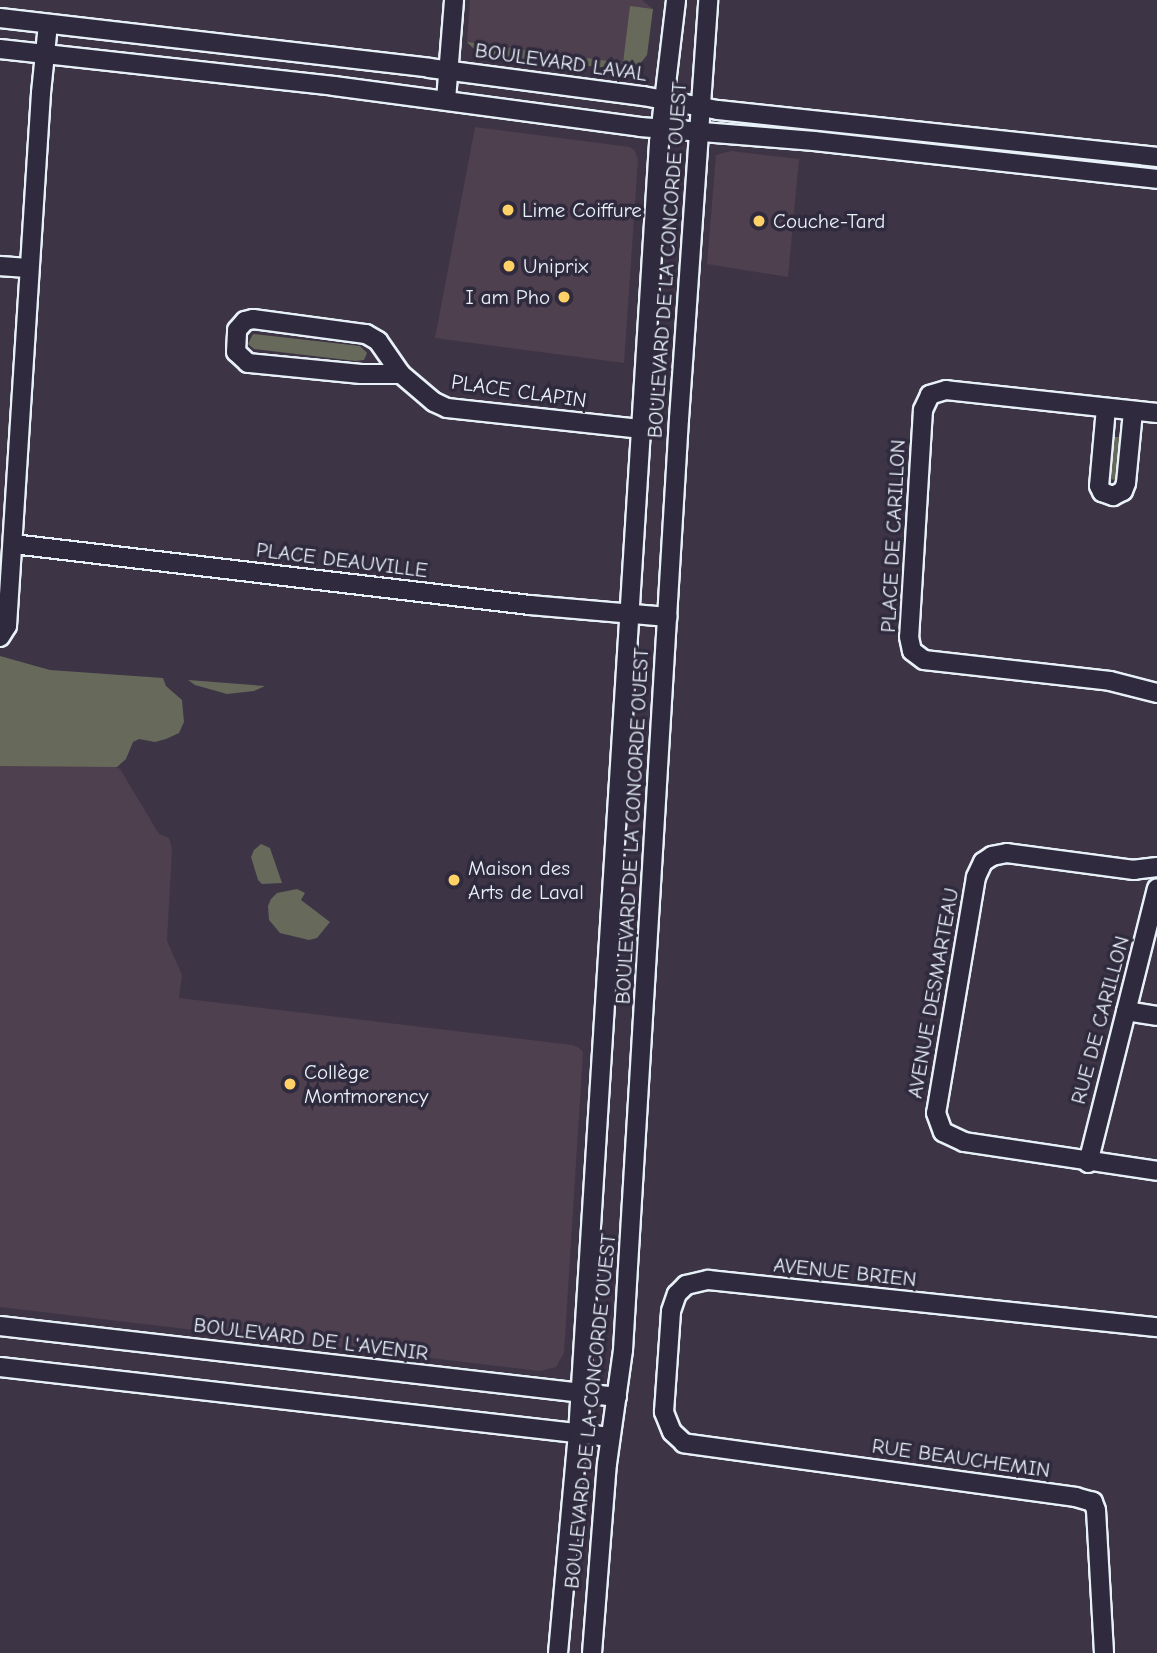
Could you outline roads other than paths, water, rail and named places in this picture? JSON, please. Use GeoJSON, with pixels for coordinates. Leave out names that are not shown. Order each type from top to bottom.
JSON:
{"type":"FeatureCollection","features":[{"type":"Feature","properties":{"kind":"street"},"geometry":{"type":"LineString","coordinates":[[446,100],[454,0]]}},
{"type":"Feature","properties":{"kind":"street","name":"BOULEVARD DE LA CONCORDE OUEST"},"geometry":{"type":"LineString","coordinates":[[558,1653],[578,1434],[660,129],[676,0]]}},
{"type":"Feature","properties":{"kind":"street","name":"BOULEVARD DE LA CONCORDE OUEST"},"geometry":{"type":"LineString","coordinates":[[592,1653],[597,1558],[624,1340],[699,131],[698,107],[708,0]]}},
{"type":"Feature","properties":{"kind":"street","name":"BOULEVARD LAVAL"},"geometry":{"type":"LineString","coordinates":[[0,18],[448,70],[698,107],[1157,157]]}},
{"type":"Feature","properties":{"kind":"street"},"geometry":{"type":"LineString","coordinates":[[0,637],[6,626],[13,544],[29,268],[48,24]]}},
{"type":"Feature","properties":{"kind":"street"},"geometry":{"type":"LineString","coordinates":[[0,49],[446,100],[660,129],[1157,178]]}},
{"type":"Feature","properties":{"kind":"street"},"geometry":{"type":"LineString","coordinates":[[0,266],[29,268]]}},
{"type":"Feature","properties":{"kind":"street","name":"PLACE CLAPIN"},"geometry":{"type":"LineString","coordinates":[[401,374],[361,374],[248,362],[236,352],[237,330],[245,321],[253,319],[366,334],[379,341],[401,374],[447,408],[640,429]]}},
{"type":"Feature","properties":{"kind":"street","name":"PLACE DE CARILLON"},"geometry":{"type":"LineString","coordinates":[[1157,413],[946,390],[933,393],[927,398],[922,421],[909,642],[916,655],[924,660],[1124,683],[1157,693]]}},
{"type":"Feature","properties":{"kind":"street"},"geometry":{"type":"LineString","coordinates":[[1106,408],[1099,486],[1102,492],[1113,496],[1120,494],[1126,483],[1133,411]]}},
{"type":"Feature","properties":{"kind":"street","name":"PLACE DEAUVILLE"},"geometry":{"type":"LineString","coordinates":[[13,544],[667,617]]}},
{"type":"Feature","properties":{"kind":"street","name":"AVENUE DESMARTEAU"},"geometry":{"type":"LineString","coordinates":[[1157,867],[1134,870],[1002,853],[987,859],[976,877],[936,1108],[938,1123],[943,1132],[956,1140],[1088,1163],[1157,1171]]}},
{"type":"Feature","properties":{"kind":"street","name":"RUE DE CARILLON"},"geometry":{"type":"LineString","coordinates":[[1088,1163],[1157,889]]}},
{"type":"Feature","properties":{"kind":"street"},"geometry":{"type":"LineString","coordinates":[[1126,1011],[1157,1016]]}},
{"type":"Feature","properties":{"kind":"street","name":"AVENUE BRIEN"},"geometry":{"type":"LineString","coordinates":[[674,1436],[667,1424],[664,1408],[671,1311],[677,1294],[698,1281],[1157,1327]]}},
{"type":"Feature","properties":{"kind":"street","name":"BOULEVARD DE L'AVENIR"},"geometry":{"type":"LineString","coordinates":[[0,1326],[617,1397]]}},
{"type":"Feature","properties":{"kind":"street"},"geometry":{"type":"LineString","coordinates":[[0,1367],[610,1437]]}},
{"type":"Feature","properties":{"kind":"street","name":"RUE BEAUCHEMIN"},"geometry":{"type":"LineString","coordinates":[[674,1436],[693,1446],[1091,1500],[1096,1510],[1104,1653]]}},
{"type":"Feature","properties":{"kind":"place","name":"Lime Coiffure"},"geometry":{"type":"Point","coordinates":[508,210]}},
{"type":"Feature","properties":{"kind":"place","name":"Couche-Tard"},"geometry":{"type":"Point","coordinates":[759,221]}},
{"type":"Feature","properties":{"kind":"place","name":"Uniprix"},"geometry":{"type":"Point","coordinates":[509,266]}},
{"type":"Feature","properties":{"kind":"place","name":"I am Pho"},"geometry":{"type":"Point","coordinates":[564,297]}},
{"type":"Feature","properties":{"kind":"place","name":"Maison des Arts de Laval"},"geometry":{"type":"Point","coordinates":[454,880]}},
{"type":"Feature","properties":{"kind":"place","name":"Collège Montmorency"},"geometry":{"type":"Point","coordinates":[290,1084]}}]}
